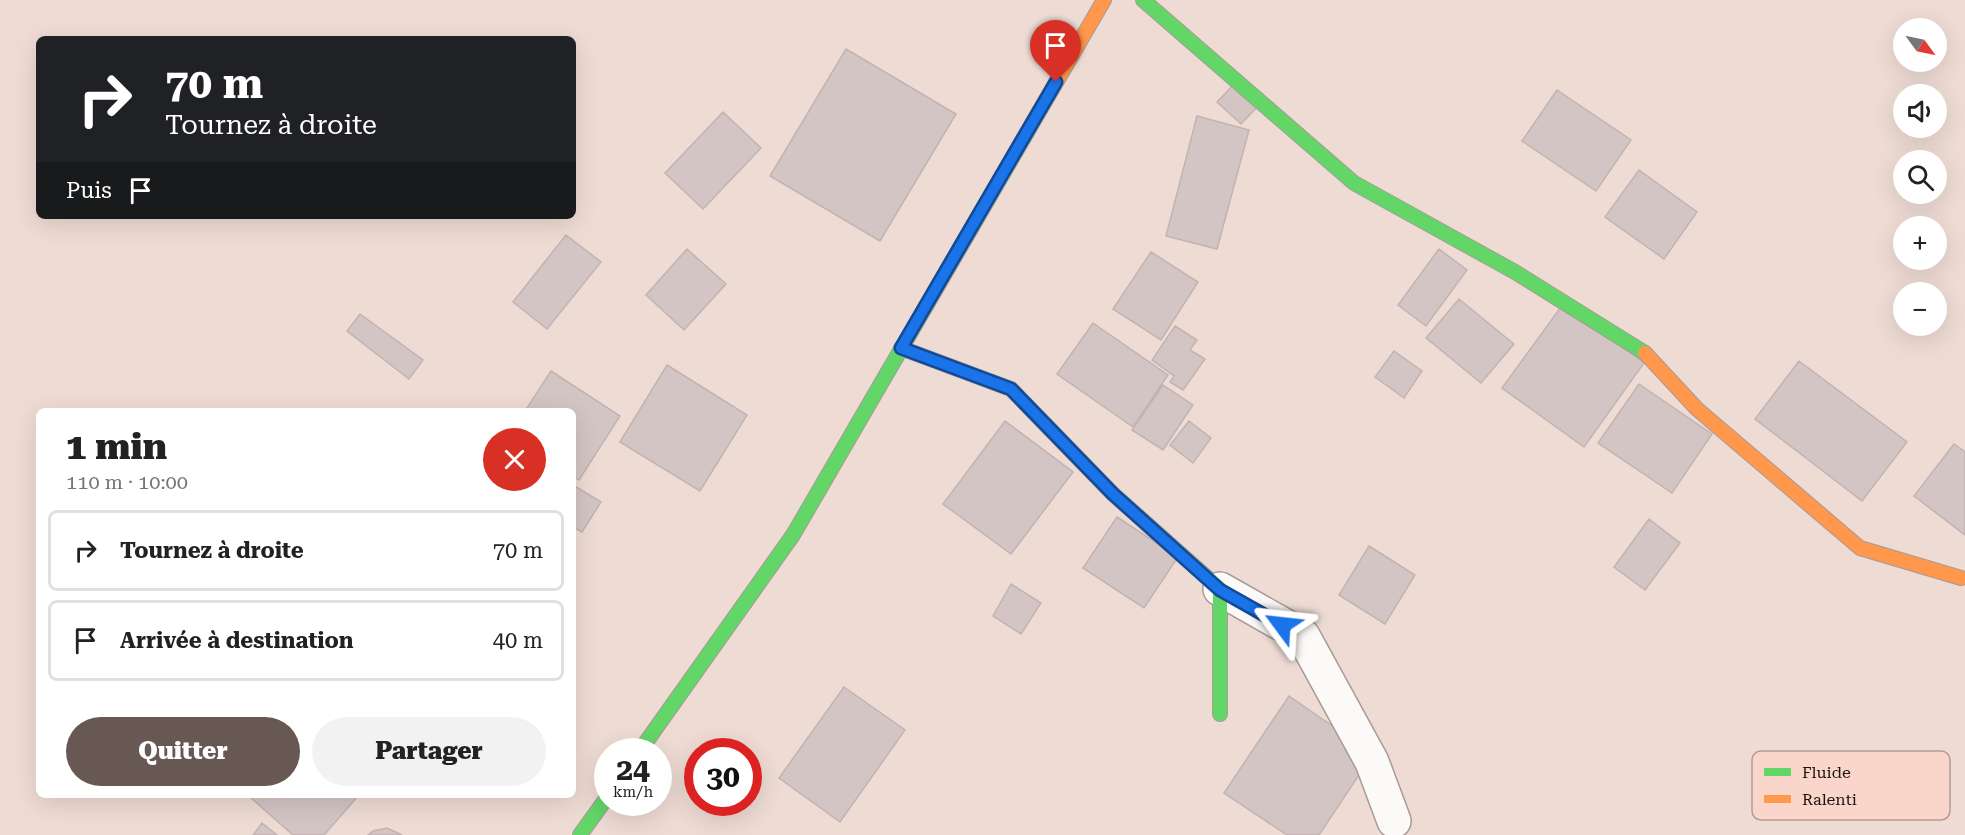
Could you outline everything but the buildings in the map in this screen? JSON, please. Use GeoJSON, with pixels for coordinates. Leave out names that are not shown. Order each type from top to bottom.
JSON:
{"type":"FeatureCollection","features":[{"type":"Feature","properties":{"kind":"street"},"geometry":{"type":"LineString","coordinates":[[649,738],[793,535],[1104,0]]}},
{"type":"Feature","properties":{"kind":"street"},"geometry":{"type":"LineString","coordinates":[[1143,0],[1354,183],[1515,272],[1641,349],[1697,409],[1860,548],[1961,578]]}},
{"type":"Feature","properties":{"kind":"street"},"geometry":{"type":"LineString","coordinates":[[901,348],[1011,389],[1113,494],[1220,590],[1303,636],[1372,762],[1394,821]]}},
{"type":"Feature","properties":{"kind":"street"},"geometry":{"type":"LineString","coordinates":[[1220,590],[1220,714]]}},
{"type":"Feature","properties":{"kind":"street"},"geometry":{"type":"LineString","coordinates":[[580,835],[594,816]]}},
{"type":"Feature","properties":{"kind":"traffic: fast"},"geometry":{"type":"LineString","coordinates":[[1143,0],[1354,183],[1515,272],[1645,353]]}},
{"type":"Feature","properties":{"kind":"traffic: fast"},"geometry":{"type":"LineString","coordinates":[[649,738],[793,535],[1054,86]]}},
{"type":"Feature","properties":{"kind":"traffic: fast"},"geometry":{"type":"LineString","coordinates":[[901,348],[1011,389],[1113,494],[1220,589],[1220,714]]}},
{"type":"Feature","properties":{"kind":"traffic: fast"},"geometry":{"type":"LineString","coordinates":[[580,835],[594,816]]}},
{"type":"Feature","properties":{"kind":"traffic: slow"},"geometry":{"type":"LineString","coordinates":[[1054,86],[1104,0]]}},
{"type":"Feature","properties":{"kind":"traffic: slow"},"geometry":{"type":"LineString","coordinates":[[1645,353],[1697,409],[1860,548],[1961,578]]}},
{"type":"Feature","properties":{"kind":"route"},"geometry":{"type":"LineString","coordinates":[[1056,82],[901,348],[1011,389],[1113,494],[1220,590],[1282,625]]}}]}
